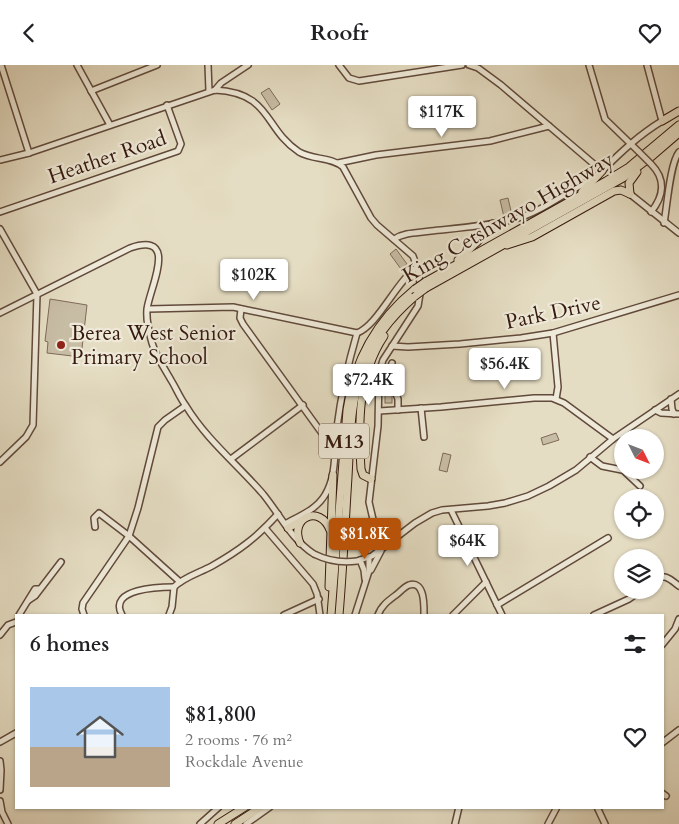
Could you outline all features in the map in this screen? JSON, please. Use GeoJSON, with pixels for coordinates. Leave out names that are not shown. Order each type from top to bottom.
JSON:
{"type":"FeatureCollection","features":[{"type":"Feature","properties":{"kind":"highway"},"geometry":{"type":"LineString","coordinates":[[662,121],[679,111]]}},
{"type":"Feature","properties":{"kind":"highway","name":"King Cetshwayo Highway"},"geometry":{"type":"LineString","coordinates":[[339,614],[349,452],[356,390],[363,367],[375,343],[390,320],[425,285],[452,266],[577,198],[629,167],[679,125]]}},
{"type":"Feature","properties":{"kind":"highway"},"geometry":{"type":"LineString","coordinates":[[498,247],[532,237],[614,191],[621,190],[630,194],[629,183],[634,175],[679,134]]}},
{"type":"Feature","properties":{"kind":"highway","name":"King Cetshwayo Highway"},"geometry":{"type":"LineString","coordinates":[[329,614],[350,393],[353,377],[364,350],[380,325],[398,303],[415,289],[498,247],[623,178],[679,134]]}},
{"type":"Feature","properties":{"kind":"highway"},"geometry":{"type":"LineString","coordinates":[[577,198],[602,171]]}},
{"type":"Feature","properties":{"kind":"highway"},"geometry":{"type":"LineString","coordinates":[[452,266],[492,224]]}},
{"type":"Feature","properties":{"kind":"highway"},"geometry":{"type":"LineString","coordinates":[[480,225],[484,233]]}},
{"type":"Feature","properties":{"kind":"highway"},"geometry":{"type":"LineString","coordinates":[[371,479],[363,475],[360,469],[359,417],[362,395],[366,378],[379,345],[407,302]]}},
{"type":"Feature","properties":{"kind":"highway"},"geometry":{"type":"LineString","coordinates":[[342,399],[361,351],[380,325]]}},
{"type":"Feature","properties":{"kind":"highway"},"geometry":{"type":"LineString","coordinates":[[329,614],[333,475]]}},
{"type":"Feature","properties":{"kind":"highway"},"geometry":{"type":"LineString","coordinates":[[287,526],[308,517],[319,517],[327,524],[331,533]]}},
{"type":"Feature","properties":{"kind":"highway"},"geometry":{"type":"LineString","coordinates":[[300,543],[297,532],[301,521]]}},
{"type":"Feature","properties":{"kind":"highway"},"geometry":{"type":"LineString","coordinates":[[218,824],[242,809]]}},
{"type":"Feature","properties":{"kind":"highway"},"geometry":{"type":"LineString","coordinates":[[235,824],[258,809]]}},
{"type":"Feature","properties":{"kind":"street"},"geometry":{"type":"LineString","coordinates":[[1,65],[29,153]]}},
{"type":"Feature","properties":{"kind":"street"},"geometry":{"type":"LineString","coordinates":[[76,65],[110,125]]}},
{"type":"Feature","properties":{"kind":"street"},"geometry":{"type":"LineString","coordinates":[[91,91],[157,65]]}},
{"type":"Feature","properties":{"kind":"street"},"geometry":{"type":"LineString","coordinates":[[208,65],[212,90]]}},
{"type":"Feature","properties":{"kind":"street"},"geometry":{"type":"LineString","coordinates":[[0,161],[29,153],[212,90],[248,65]]}},
{"type":"Feature","properties":{"kind":"street"},"geometry":{"type":"LineString","coordinates":[[339,65],[349,78],[359,81],[462,65]]}},
{"type":"Feature","properties":{"kind":"street"},"geometry":{"type":"LineString","coordinates":[[469,65],[478,67],[501,85],[602,171],[631,143],[662,121],[647,65]]}},
{"type":"Feature","properties":{"kind":"street"},"geometry":{"type":"LineString","coordinates":[[589,65],[605,119],[631,143],[660,176],[663,189],[659,201],[651,212]]}},
{"type":"Feature","properties":{"kind":"street"},"geometry":{"type":"LineString","coordinates":[[212,90],[239,95],[254,102],[261,107],[281,135],[300,152],[338,163],[376,155],[490,141],[549,126]]}},
{"type":"Feature","properties":{"kind":"street","name":"Heather Road"},"geometry":{"type":"LineString","coordinates":[[0,212],[178,151],[181,144],[167,105]]}},
{"type":"Feature","properties":{"kind":"street"},"geometry":{"type":"LineString","coordinates":[[664,223],[673,165],[679,152]]}},
{"type":"Feature","properties":{"kind":"street"},"geometry":{"type":"LineString","coordinates":[[338,163],[347,173],[371,218],[411,254],[417,267],[421,288],[420,300],[416,309],[383,360],[380,369],[378,411],[369,498],[371,513],[383,548],[366,582]]}},
{"type":"Feature","properties":{"kind":"street"},"geometry":{"type":"LineString","coordinates":[[394,239],[416,232],[492,224],[528,215],[593,180]]}},
{"type":"Feature","properties":{"kind":"street"},"geometry":{"type":"LineString","coordinates":[[630,194],[664,223],[679,233]]}},
{"type":"Feature","properties":{"kind":"street"},"geometry":{"type":"LineString","coordinates":[[0,229],[36,293],[33,425],[26,437],[0,462]]}},
{"type":"Feature","properties":{"kind":"street"},"geometry":{"type":"LineString","coordinates":[[0,313],[36,293],[130,248],[146,244],[156,248],[160,257],[148,309],[148,324],[153,345],[185,406],[206,433],[278,514],[300,543],[314,555],[345,562],[358,561],[369,557],[427,515],[439,511],[488,506],[528,495],[560,480],[576,470],[613,439],[679,394]]}},
{"type":"Feature","properties":{"kind":"street"},"geometry":{"type":"LineString","coordinates":[[287,526],[320,502],[327,492],[333,475],[334,449],[344,383],[357,333],[368,326],[404,280],[417,267]]}},
{"type":"Feature","properties":{"kind":"street"},"geometry":{"type":"LineString","coordinates":[[31,282],[48,288]]}},
{"type":"Feature","properties":{"kind":"street","name":"Park Drive"},"geometry":{"type":"LineString","coordinates":[[392,346],[460,344],[553,333],[679,295]]}},
{"type":"Feature","properties":{"kind":"street"},"geometry":{"type":"LineString","coordinates":[[25,299],[35,307]]}},
{"type":"Feature","properties":{"kind":"street"},"geometry":{"type":"LineString","coordinates":[[148,309],[221,307],[241,309],[357,333]]}},
{"type":"Feature","properties":{"kind":"street"},"geometry":{"type":"LineString","coordinates":[[241,309],[241,322],[334,449]]}},
{"type":"Feature","properties":{"kind":"street"},"geometry":{"type":"LineString","coordinates":[[553,333],[558,387],[556,399]]}},
{"type":"Feature","properties":{"kind":"street"},"geometry":{"type":"LineString","coordinates":[[397,339],[401,347]]}},
{"type":"Feature","properties":{"kind":"street"},"geometry":{"type":"LineString","coordinates":[[392,363],[388,374],[398,399],[398,410]]}},
{"type":"Feature","properties":{"kind":"street"},"geometry":{"type":"LineString","coordinates":[[378,411],[534,398],[556,399],[613,439]]}},
{"type":"Feature","properties":{"kind":"street"},"geometry":{"type":"LineString","coordinates":[[671,399],[672,409],[676,414]]}},
{"type":"Feature","properties":{"kind":"street"},"geometry":{"type":"LineString","coordinates":[[231,459],[302,405]]}},
{"type":"Feature","properties":{"kind":"street"},"geometry":{"type":"LineString","coordinates":[[83,614],[83,603],[129,537],[158,427],[185,406]]}},
{"type":"Feature","properties":{"kind":"street"},"geometry":{"type":"LineString","coordinates":[[421,408],[424,437]]}},
{"type":"Feature","properties":{"kind":"street"},"geometry":{"type":"LineString","coordinates":[[654,410],[661,413],[676,414]]}},
{"type":"Feature","properties":{"kind":"street"},"geometry":{"type":"LineString","coordinates":[[590,457],[601,465],[614,468]]}},
{"type":"Feature","properties":{"kind":"street"},"geometry":{"type":"LineString","coordinates":[[633,479],[640,486]]}},
{"type":"Feature","properties":{"kind":"street"},"geometry":{"type":"LineString","coordinates":[[451,510],[502,614]]}},
{"type":"Feature","properties":{"kind":"street"},"geometry":{"type":"LineString","coordinates":[[95,527],[94,518],[99,513],[180,582]]}},
{"type":"Feature","properties":{"kind":"street"},"geometry":{"type":"LineString","coordinates":[[122,614],[121,603],[129,594],[136,590],[174,587],[252,541],[278,514]]}},
{"type":"Feature","properties":{"kind":"street"},"geometry":{"type":"LineString","coordinates":[[265,528],[311,581],[319,599],[320,614]]}},
{"type":"Feature","properties":{"kind":"street"},"geometry":{"type":"LineString","coordinates":[[497,605],[608,538]]}},
{"type":"Feature","properties":{"kind":"street"},"geometry":{"type":"LineString","coordinates":[[355,614],[366,582],[369,557]]}},
{"type":"Feature","properties":{"kind":"street"},"geometry":{"type":"LineString","coordinates":[[358,561],[364,569],[366,582]]}},
{"type":"Feature","properties":{"kind":"street"},"geometry":{"type":"LineString","coordinates":[[20,614],[29,600],[29,596],[35,589],[39,589],[61,562]]}},
{"type":"Feature","properties":{"kind":"street"},"geometry":{"type":"LineString","coordinates":[[664,576],[679,587]]}},
{"type":"Feature","properties":{"kind":"street"},"geometry":{"type":"LineString","coordinates":[[453,614],[486,582]]}},
{"type":"Feature","properties":{"kind":"street"},"geometry":{"type":"LineString","coordinates":[[378,614],[386,603],[407,586],[414,585],[421,590],[424,598],[424,614]]}},
{"type":"Feature","properties":{"kind":"street"},"geometry":{"type":"LineString","coordinates":[[169,614],[174,587]]}},
{"type":"Feature","properties":{"kind":"street"},"geometry":{"type":"LineString","coordinates":[[286,614],[319,599]]}},
{"type":"Feature","properties":{"kind":"street"},"geometry":{"type":"LineString","coordinates":[[596,614],[630,599]]}},
{"type":"Feature","properties":{"kind":"street"},"geometry":{"type":"LineString","coordinates":[[664,643],[675,629],[679,619]]}},
{"type":"Feature","properties":{"kind":"street"},"geometry":{"type":"LineString","coordinates":[[0,635],[8,625],[15,622]]}},
{"type":"Feature","properties":{"kind":"street"},"geometry":{"type":"LineString","coordinates":[[664,741],[679,730]]}},
{"type":"Feature","properties":{"kind":"street"},"geometry":{"type":"LineString","coordinates":[[0,742],[15,734]]}},
{"type":"Feature","properties":{"kind":"street"},"geometry":{"type":"LineString","coordinates":[[0,761],[0,790]]}},
{"type":"Feature","properties":{"kind":"street"},"geometry":{"type":"LineString","coordinates":[[0,801],[2,812],[8,824]]}},
{"type":"Feature","properties":{"kind":"street"},"geometry":{"type":"LineString","coordinates":[[200,824],[217,809]]}},
{"type":"Feature","properties":{"kind":"street"},"geometry":{"type":"LineString","coordinates":[[246,824],[267,809]]}},
{"type":"Feature","properties":{"kind":"street"},"geometry":{"type":"LineString","coordinates":[[455,824],[459,809]]}},
{"type":"Feature","properties":{"kind":"street"},"geometry":{"type":"LineString","coordinates":[[548,824],[556,809]]}},
{"type":"Feature","properties":{"kind":"street"},"geometry":{"type":"LineString","coordinates":[[598,809],[605,824]]}},
{"type":"Feature","properties":{"kind":"shaded area"},"geometry":{"type":"Polygon","coordinates":[[[269,88],[280,104],[272,110],[261,93],[269,88]]]}},
{"type":"Feature","properties":{"kind":"shaded area"},"geometry":{"type":"Polygon","coordinates":[[[508,198],[512,215],[504,217],[500,200],[508,198]]]}},
{"type":"Feature","properties":{"kind":"shaded area"},"geometry":{"type":"Polygon","coordinates":[[[396,249],[407,264],[401,269],[390,254],[396,249]]]}},
{"type":"Feature","properties":{"kind":"shaded area"},"geometry":{"type":"Polygon","coordinates":[[[50,299],[87,305],[81,357],[47,353],[48,342],[45,341],[50,299]]]}},
{"type":"Feature","properties":{"kind":"shaded area"},"geometry":{"type":"Polygon","coordinates":[[[385,388],[392,388],[392,403],[385,403],[385,388]]]}},
{"type":"Feature","properties":{"kind":"shaded area"},"geometry":{"type":"Polygon","coordinates":[[[556,433],[559,440],[543,445],[541,438],[556,433]]]}},
{"type":"Feature","properties":{"kind":"shaded area"},"geometry":{"type":"Polygon","coordinates":[[[443,453],[451,455],[447,472],[439,470],[443,453]]]}},
{"type":"Feature","properties":{"kind":"place","name":"Berea West Senior Primary School"},"geometry":{"type":"Point","coordinates":[61,345]}}]}
